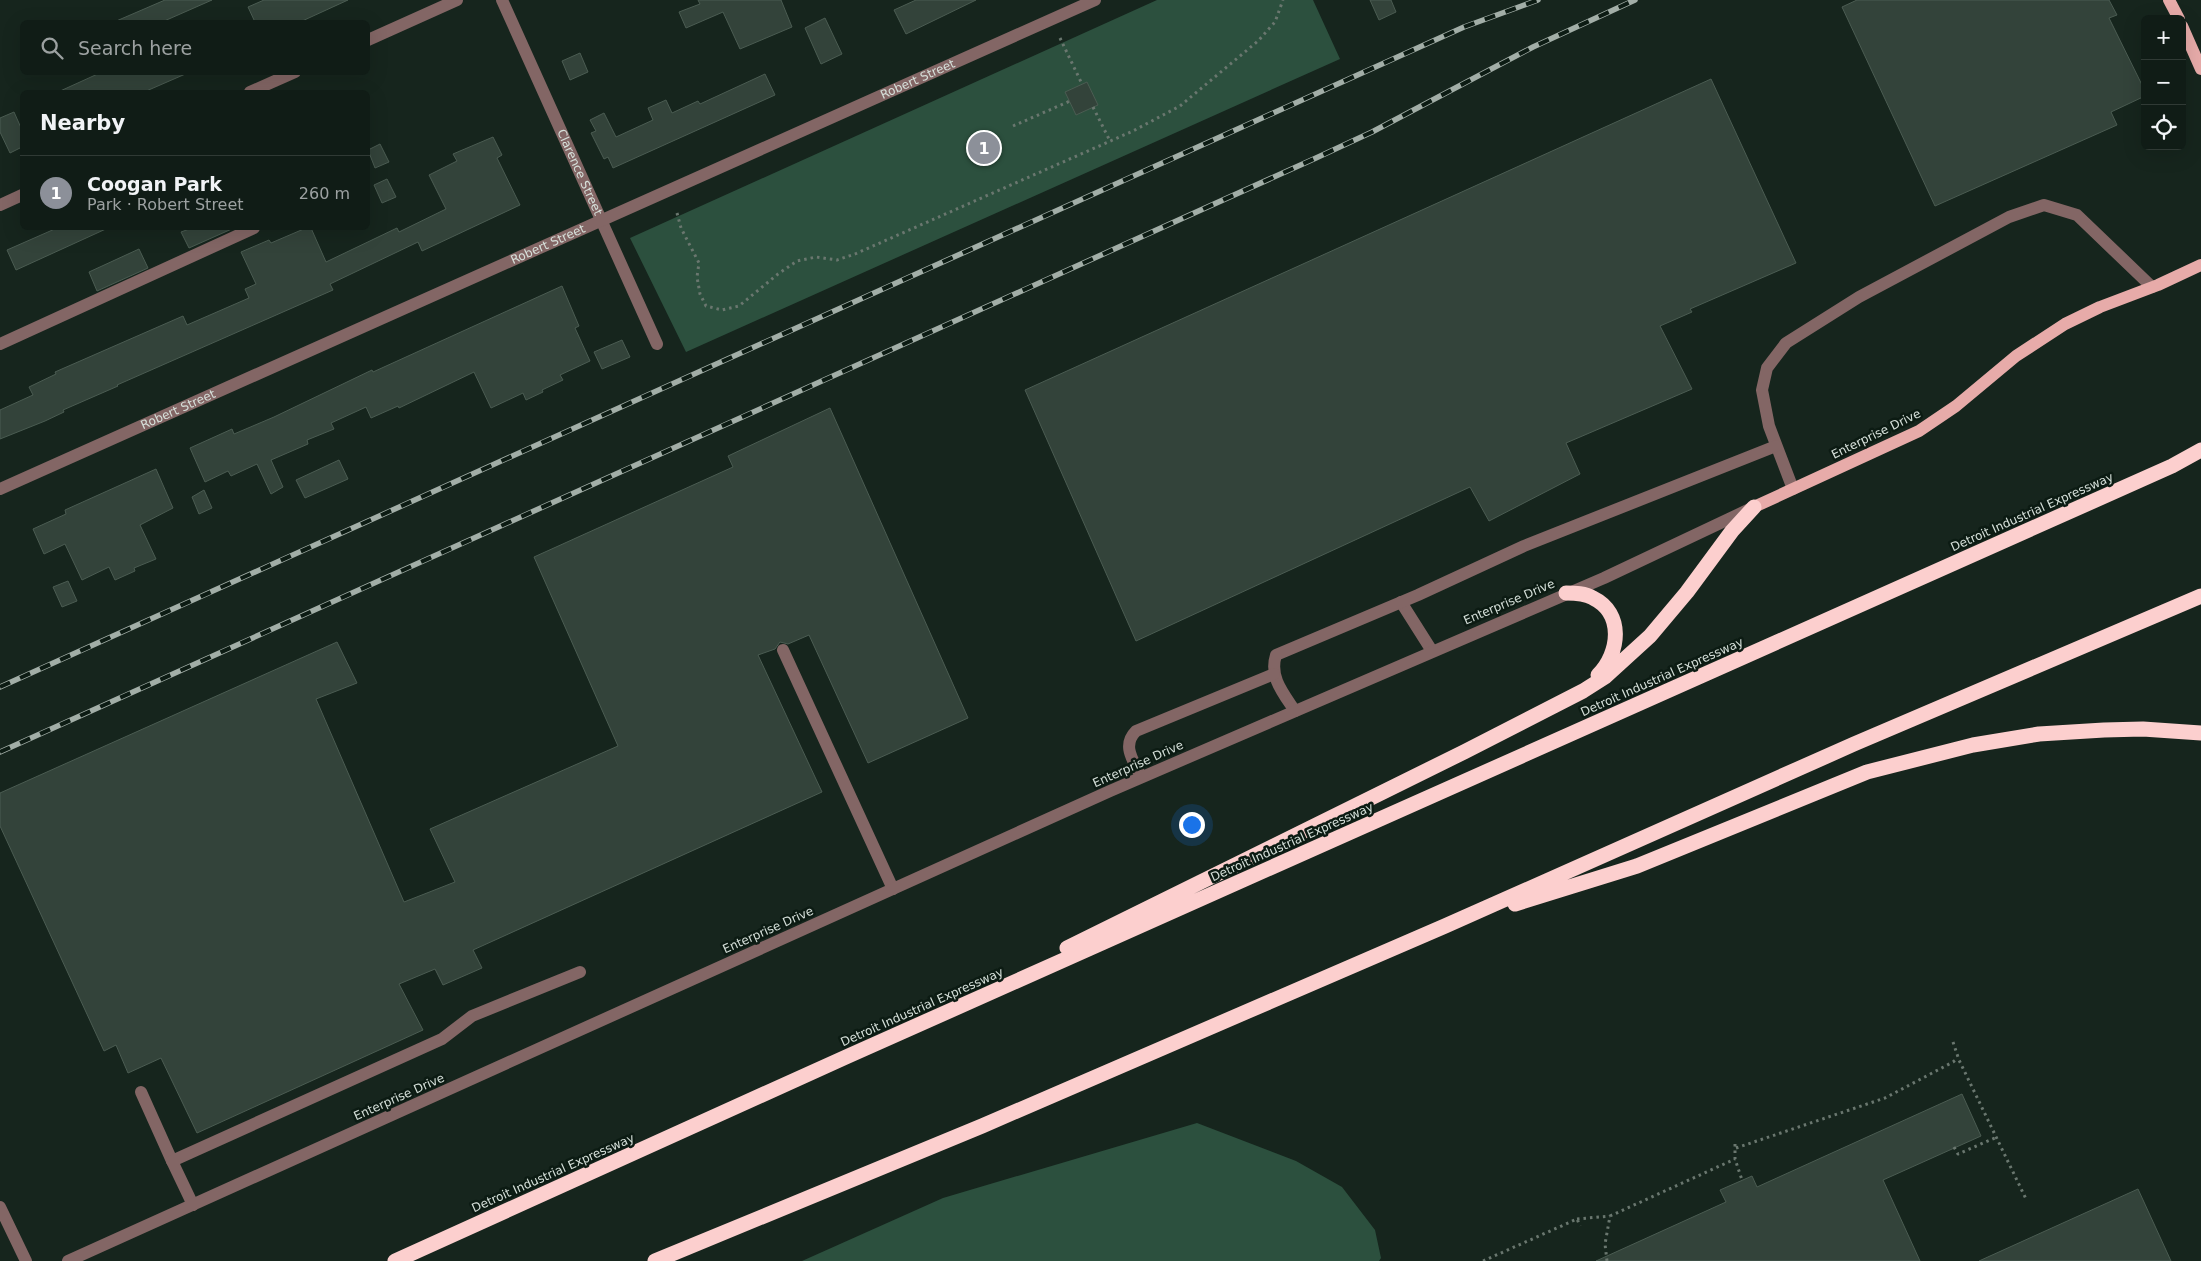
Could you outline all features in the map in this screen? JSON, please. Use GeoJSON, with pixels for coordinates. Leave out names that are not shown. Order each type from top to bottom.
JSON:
{"type":"FeatureCollection","features":[{"type":"Feature","properties":{"kind":"highway","name":"Detroit Industrial Expressway"},"geometry":{"type":"LineString","coordinates":[[395,1261],[846,1057],[2145,478],[2201,450]]}},
{"type":"Feature","properties":{"kind":"highway"},"geometry":{"type":"LineString","coordinates":[[846,1057],[1464,752],[1583,691],[1618,666],[1650,636],[1687,592],[1732,531],[1754,507]]}},
{"type":"Feature","properties":{"kind":"highway"},"geometry":{"type":"LineString","coordinates":[[1566,593],[1584,594],[1600,602],[1612,617],[1615,625],[1616,641],[1611,657],[1603,670],[1583,691]]}},
{"type":"Feature","properties":{"kind":"highway"},"geometry":{"type":"LineString","coordinates":[[655,1261],[982,1126],[1444,926],[1863,740],[2201,596]]}},
{"type":"Feature","properties":{"kind":"highway"},"geometry":{"type":"LineString","coordinates":[[1444,926],[1637,866],[1877,770],[1972,746],[2039,734],[2143,729],[2201,733]]}},
{"type":"Feature","properties":{"kind":"main road"},"geometry":{"type":"LineString","coordinates":[[2170,0],[2176,15]]}},
{"type":"Feature","properties":{"kind":"main road"},"geometry":{"type":"LineString","coordinates":[[2186,35],[2201,69]]}},
{"type":"Feature","properties":{"kind":"main road","name":"Enterprise Drive"},"geometry":{"type":"LineString","coordinates":[[1754,507],[1919,430],[1956,406],[2016,356],[2040,339],[2100,307],[2201,265]]}},
{"type":"Feature","properties":{"kind":"street"},"geometry":{"type":"LineString","coordinates":[[370,39],[457,0]]}},
{"type":"Feature","properties":{"kind":"street","name":"Clarence Street"},"geometry":{"type":"LineString","coordinates":[[502,0],[657,344]]}},
{"type":"Feature","properties":{"kind":"street","name":"Robert Street"},"geometry":{"type":"LineString","coordinates":[[0,490],[1095,0]]}},
{"type":"Feature","properties":{"kind":"street"},"geometry":{"type":"LineString","coordinates":[[254,90],[288,75]]}},
{"type":"Feature","properties":{"kind":"street"},"geometry":{"type":"LineString","coordinates":[[0,205],[20,195]]}},
{"type":"Feature","properties":{"kind":"street"},"geometry":{"type":"LineString","coordinates":[[1793,489],[1769,426],[1762,390],[1767,368],[1786,343],[1859,297],[2009,217],[2044,205],[2077,215],[2152,287]]}},
{"type":"Feature","properties":{"kind":"street"},"geometry":{"type":"LineString","coordinates":[[0,344],[250,230]]}},
{"type":"Feature","properties":{"kind":"street"},"geometry":{"type":"LineString","coordinates":[[1294,711],[1274,674],[1273,665],[1276,655],[1402,602],[1524,546],[1776,446]]}},
{"type":"Feature","properties":{"kind":"street","name":"Enterprise Drive"},"geometry":{"type":"LineString","coordinates":[[68,1261],[1142,777],[1604,578],[1754,507]]}},
{"type":"Feature","properties":{"kind":"street"},"geometry":{"type":"LineString","coordinates":[[1402,602],[1432,651]]}},
{"type":"Feature","properties":{"kind":"street"},"geometry":{"type":"LineString","coordinates":[[782,650],[893,889]]}},
{"type":"Feature","properties":{"kind":"street"},"geometry":{"type":"LineString","coordinates":[[1142,777],[1128,748],[1130,737],[1136,731],[1274,674]]}},
{"type":"Feature","properties":{"kind":"street"},"geometry":{"type":"LineString","coordinates":[[172,1161],[442,1038],[472,1016],[580,972]]}},
{"type":"Feature","properties":{"kind":"street"},"geometry":{"type":"LineString","coordinates":[[142,1092],[192,1205]]}},
{"type":"Feature","properties":{"kind":"street"},"geometry":{"type":"LineString","coordinates":[[0,1207],[26,1261]]}},
{"type":"Feature","properties":{"kind":"path"},"geometry":{"type":"LineString","coordinates":[[677,213],[681,228],[699,263],[700,294],[706,306],[722,310],[739,306],[778,274],[798,261],[816,257],[837,260],[855,254],[1110,141],[1180,106],[1258,41],[1275,22],[1283,0]]}},
{"type":"Feature","properties":{"kind":"path"},"geometry":{"type":"LineString","coordinates":[[1060,38],[1082,84]]}},
{"type":"Feature","properties":{"kind":"path"},"geometry":{"type":"LineString","coordinates":[[1012,126],[1070,101]]}},
{"type":"Feature","properties":{"kind":"path"},"geometry":{"type":"LineString","coordinates":[[1093,107],[1110,141]]}},
{"type":"Feature","properties":{"kind":"path"},"geometry":{"type":"LineString","coordinates":[[1953,1042],[1958,1058],[2027,1201]]}},
{"type":"Feature","properties":{"kind":"path"},"geometry":{"type":"LineString","coordinates":[[1742,1180],[1735,1159],[1736,1146],[1885,1098],[1958,1058]]}},
{"type":"Feature","properties":{"kind":"path"},"geometry":{"type":"LineString","coordinates":[[1954,1148],[1958,1154],[1997,1137]]}},
{"type":"Feature","properties":{"kind":"path"},"geometry":{"type":"LineString","coordinates":[[1483,1261],[1577,1220],[1610,1216],[1735,1159]]}},
{"type":"Feature","properties":{"kind":"path"},"geometry":{"type":"LineString","coordinates":[[1607,1261],[1606,1244],[1610,1216]]}},
{"type":"Feature","properties":{"kind":"path"},"geometry":{"type":"LineString","coordinates":[[1577,1220],[1580,1226]]}},
{"type":"Feature","properties":{"kind":"green space"},"geometry":{"type":"Polygon","coordinates":[[[1157,0],[1313,0],[1340,59],[686,352],[630,238],[1157,0]]]}},
{"type":"Feature","properties":{"kind":"green space"},"geometry":{"type":"Polygon","coordinates":[[[1197,1123],[1296,1161],[1342,1187],[1375,1230],[1381,1258],[1379,1261],[802,1261],[943,1198],[1197,1123]]]}},
{"type":"Feature","properties":{"kind":"building"},"geometry":{"type":"Polygon","coordinates":[[[165,0],[212,0],[167,20],[119,20],[165,0]]]}},
{"type":"Feature","properties":{"kind":"building"},"geometry":{"type":"Polygon","coordinates":[[[264,0],[348,0],[304,20],[254,20],[248,7],[264,0]]]}},
{"type":"Feature","properties":{"kind":"building"},"geometry":{"type":"Polygon","coordinates":[[[698,0],[781,0],[792,27],[740,49],[723,12],[686,28],[679,12],[700,4],[698,0]]]}},
{"type":"Feature","properties":{"kind":"building"},"geometry":{"type":"Polygon","coordinates":[[[916,0],[976,0],[906,34],[894,10],[916,0]]]}},
{"type":"Feature","properties":{"kind":"building"},"geometry":{"type":"Polygon","coordinates":[[[1370,0],[1391,0],[1396,12],[1379,20],[1370,0]]]}},
{"type":"Feature","properties":{"kind":"building"},"geometry":{"type":"Polygon","coordinates":[[[1857,0],[2109,0],[2117,15],[2109,18],[2141,83],[2141,98],[2111,112],[2117,125],[1935,206],[1842,7],[1857,0]]]}},
{"type":"Feature","properties":{"kind":"building"},"geometry":{"type":"Polygon","coordinates":[[[825,18],[842,54],[821,64],[805,28],[825,18]]]}},
{"type":"Feature","properties":{"kind":"building"},"geometry":{"type":"Polygon","coordinates":[[[580,53],[588,72],[570,80],[562,61],[580,53]]]}},
{"type":"Feature","properties":{"kind":"building"},"geometry":{"type":"Polygon","coordinates":[[[765,74],[775,95],[613,168],[608,157],[604,159],[591,133],[596,131],[590,120],[604,113],[616,137],[653,120],[648,108],[666,100],[672,113],[698,101],[700,104],[765,74]]]}},
{"type":"Feature","properties":{"kind":"building"},"geometry":{"type":"Polygon","coordinates":[[[95,75],[183,75],[149,90],[62,90],[95,75]]]}},
{"type":"Feature","properties":{"kind":"building"},"geometry":{"type":"Polygon","coordinates":[[[1711,79],[1796,263],[1690,309],[1692,312],[1660,326],[1692,389],[1566,443],[1580,474],[1489,521],[1470,487],[1136,641],[1025,390],[1711,79]]]}},
{"type":"Feature","properties":{"kind":"building"},"geometry":{"type":"Polygon","coordinates":[[[1087,82],[1098,105],[1076,115],[1065,92],[1087,82]]]}},
{"type":"Feature","properties":{"kind":"building"},"geometry":{"type":"Polygon","coordinates":[[[14,112],[20,126],[20,148],[10,153],[0,132],[0,118],[14,112]]]}},
{"type":"Feature","properties":{"kind":"building"},"geometry":{"type":"Polygon","coordinates":[[[493,137],[502,155],[497,158],[520,205],[422,251],[418,242],[330,284],[333,290],[117,385],[63,410],[64,412],[45,421],[0,439],[0,410],[33,395],[29,387],[56,374],[55,372],[183,316],[187,325],[249,298],[245,289],[256,284],[241,252],[269,240],[271,243],[301,230],[312,230],[326,262],[397,228],[399,232],[446,209],[429,175],[457,161],[453,154],[493,137]]]}},
{"type":"Feature","properties":{"kind":"building"},"geometry":{"type":"Polygon","coordinates":[[[380,144],[389,162],[375,168],[370,155],[370,149],[380,144]]]}},
{"type":"Feature","properties":{"kind":"building"},"geometry":{"type":"Polygon","coordinates":[[[387,179],[396,197],[382,203],[374,185],[387,179]]]}},
{"type":"Feature","properties":{"kind":"building"},"geometry":{"type":"Polygon","coordinates":[[[52,230],[104,230],[16,270],[7,250],[52,230]]]}},
{"type":"Feature","properties":{"kind":"building"},"geometry":{"type":"Polygon","coordinates":[[[186,230],[230,230],[189,248],[181,232],[186,230]]]}},
{"type":"Feature","properties":{"kind":"building"},"geometry":{"type":"Polygon","coordinates":[[[139,249],[148,268],[97,291],[89,272],[139,249]]]}},
{"type":"Feature","properties":{"kind":"building"},"geometry":{"type":"Polygon","coordinates":[[[562,286],[579,326],[575,328],[590,361],[560,375],[563,380],[542,390],[543,392],[526,400],[523,393],[491,408],[474,372],[399,408],[398,406],[371,418],[366,407],[331,423],[334,429],[307,440],[308,444],[271,460],[283,487],[271,494],[257,464],[231,476],[228,471],[205,482],[190,448],[232,429],[234,434],[274,417],[372,370],[373,372],[562,286]]]}},
{"type":"Feature","properties":{"kind":"building"},"geometry":{"type":"Polygon","coordinates":[[[622,340],[630,357],[602,369],[594,352],[622,340]]]}},
{"type":"Feature","properties":{"kind":"building"},"geometry":{"type":"Polygon","coordinates":[[[830,408],[968,718],[868,763],[809,635],[788,644],[780,642],[775,649],[758,655],[822,792],[473,950],[482,968],[443,985],[435,969],[399,984],[423,1030],[197,1133],[161,1058],[128,1073],[116,1045],[104,1051],[0,826],[0,793],[337,642],[357,683],[316,699],[404,902],[455,882],[430,829],[618,746],[534,557],[733,467],[728,456],[830,408]]]}},
{"type":"Feature","properties":{"kind":"building"},"geometry":{"type":"Polygon","coordinates":[[[339,460],[348,479],[305,498],[296,480],[339,460]]]}},
{"type":"Feature","properties":{"kind":"building"},"geometry":{"type":"Polygon","coordinates":[[[156,469],[173,508],[140,525],[156,559],[134,568],[135,571],[115,580],[109,567],[82,580],[65,544],[44,554],[33,529],[66,514],[65,510],[156,469]]]}},
{"type":"Feature","properties":{"kind":"building"},"geometry":{"type":"Polygon","coordinates":[[[204,490],[212,508],[199,514],[192,497],[204,490]]]}},
{"type":"Feature","properties":{"kind":"building"},"geometry":{"type":"Polygon","coordinates":[[[68,581],[77,601],[62,607],[53,587],[68,581]]]}},
{"type":"Feature","properties":{"kind":"building"},"geometry":{"type":"Polygon","coordinates":[[[1962,1094],[1981,1136],[1883,1180],[1920,1261],[1596,1261],[1726,1202],[1720,1190],[1752,1176],[1757,1187],[1962,1094]]]}},
{"type":"Feature","properties":{"kind":"building"},"geometry":{"type":"Polygon","coordinates":[[[2138,1189],[2171,1261],[1979,1261],[2138,1189]]]}},
{"type":"Feature","properties":{"kind":"railway"},"geometry":{"type":"LineString","coordinates":[[0,687],[1464,27],[1538,0]]}},
{"type":"Feature","properties":{"kind":"railway"},"geometry":{"type":"LineString","coordinates":[[0,752],[1316,158],[1372,132],[1533,47],[1635,0]]}},
{"type":"Feature","properties":{"kind":"place","name":"Coogan Park"},"geometry":{"type":"Point","coordinates":[984,148]}}]}
